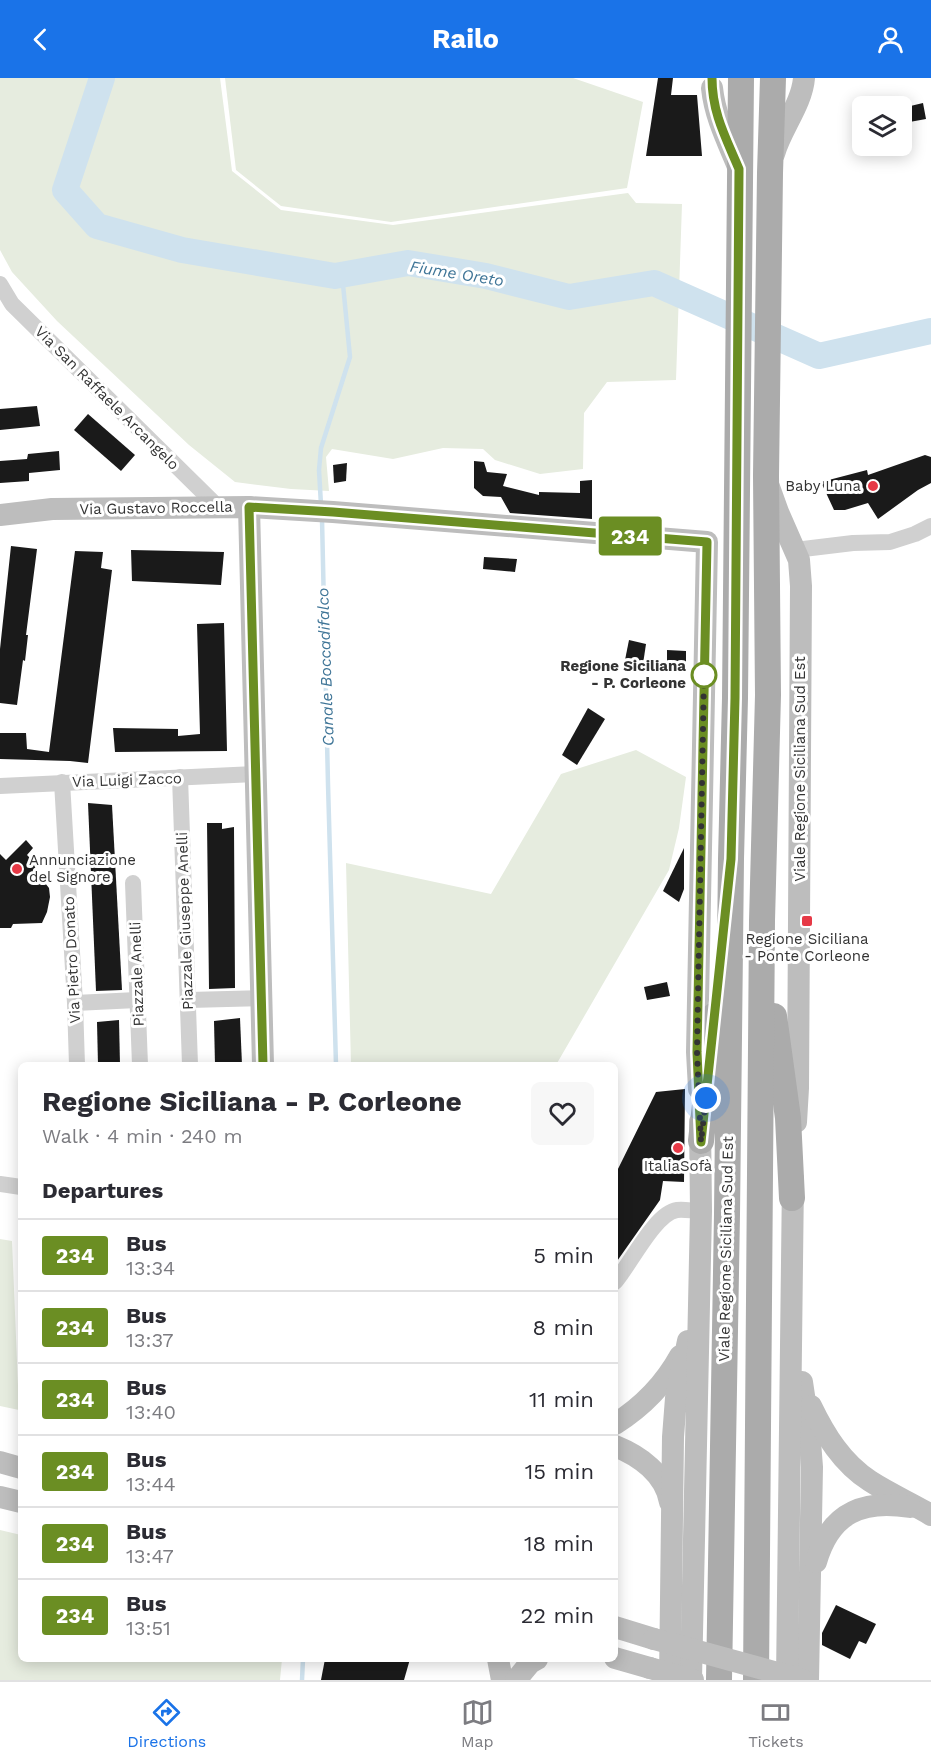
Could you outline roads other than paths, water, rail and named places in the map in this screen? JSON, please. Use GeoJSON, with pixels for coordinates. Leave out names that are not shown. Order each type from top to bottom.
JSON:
{"type":"FeatureCollection","features":[{"type":"Feature","properties":{"kind":"main road","name":"Viale Regione Siciliana Sud Est"},"geometry":{"type":"LineString","coordinates":[[719,1680],[735,698],[741,78]]}},
{"type":"Feature","properties":{"kind":"main road","name":"Viale Regione Siciliana Sud Est"},"geometry":{"type":"LineString","coordinates":[[756,1680],[762,921],[768,695],[766,476],[773,78]]}},
{"type":"Feature","properties":{"kind":"main road"},"geometry":{"type":"LineString","coordinates":[[701,1142],[731,859]]}},
{"type":"Feature","properties":{"kind":"main road"},"geometry":{"type":"LineString","coordinates":[[762,921],[788,1118],[792,1198]]}},
{"type":"Feature","properties":{"kind":"street","name":"Viale Regione Siciliana Sud Est"},"geometry":{"type":"LineString","coordinates":[[770,173],[779,138],[803,81]]}},
{"type":"Feature","properties":{"kind":"street"},"geometry":{"type":"LineString","coordinates":[[802,131],[803,81]]}},
{"type":"Feature","properties":{"kind":"street","name":"Viale Regione Siciliana Sud Est"},"geometry":{"type":"LineString","coordinates":[[712,83],[718,119],[739,169]]}},
{"type":"Feature","properties":{"kind":"street","name":"Viale Regione Siciliana Sud Est"},"geometry":{"type":"LineString","coordinates":[[712,83],[712,138]]}},
{"type":"Feature","properties":{"kind":"street","name":"Via San Raffaele Arcangelo"},"geometry":{"type":"LineString","coordinates":[[0,284],[12,304],[219,508]]}},
{"type":"Feature","properties":{"kind":"street","name":"Viale Regione Siciliana Sud Est"},"geometry":{"type":"LineString","coordinates":[[766,476],[778,512],[800,560],[798,1088],[792,1198],[787,1680]]}},
{"type":"Feature","properties":{"kind":"street"},"geometry":{"type":"LineString","coordinates":[[249,507],[263,1062]]}},
{"type":"Feature","properties":{"kind":"street","name":"Via Gustavo Roccella"},"geometry":{"type":"LineString","coordinates":[[0,515],[52,509],[249,507],[707,542]]}},
{"type":"Feature","properties":{"kind":"street"},"geometry":{"type":"LineString","coordinates":[[795,550],[853,543],[890,542],[931,526]]}},
{"type":"Feature","properties":{"kind":"street","name":"Viale Regione Siciliana Sud Est"},"geometry":{"type":"LineString","coordinates":[[692,1680],[701,1211],[697,1052],[707,542]]}},
{"type":"Feature","properties":{"kind":"street","name":"Via Luigi Zacco"},"geometry":{"type":"LineString","coordinates":[[0,786],[255,774]]}},
{"type":"Feature","properties":{"kind":"street","name":"Piazzale Giuseppe Anelli"},"geometry":{"type":"LineString","coordinates":[[180,777],[190,1062]]}},
{"type":"Feature","properties":{"kind":"street","name":"Via Pietro Donato"},"geometry":{"type":"LineString","coordinates":[[62,783],[75,1004],[76,1062]]}},
{"type":"Feature","properties":{"kind":"street","name":"Piazzale Anelli"},"geometry":{"type":"LineString","coordinates":[[133,883],[140,1062]]}},
{"type":"Feature","properties":{"kind":"street"},"geometry":{"type":"LineString","coordinates":[[189,1000],[261,998]]}},
{"type":"Feature","properties":{"kind":"street"},"geometry":{"type":"LineString","coordinates":[[75,1004],[137,1000]]}},
{"type":"Feature","properties":{"kind":"street"},"geometry":{"type":"LineString","coordinates":[[0,1184],[18,1187]]}},
{"type":"Feature","properties":{"kind":"street"},"geometry":{"type":"LineString","coordinates":[[618,1278],[653,1227],[664,1216],[675,1210],[701,1211]]}},
{"type":"Feature","properties":{"kind":"street"},"geometry":{"type":"LineString","coordinates":[[670,1680],[673,1437],[676,1398],[699,1289]]}},
{"type":"Feature","properties":{"kind":"street"},"geometry":{"type":"LineString","coordinates":[[792,1319],[809,1429],[812,1467],[808,1680]]}},
{"type":"Feature","properties":{"kind":"street"},"geometry":{"type":"LineString","coordinates":[[618,1422],[632,1413],[661,1385],[689,1339]]}},
{"type":"Feature","properties":{"kind":"street"},"geometry":{"type":"LineString","coordinates":[[803,1391],[829,1439],[849,1464],[868,1480],[926,1512]]}},
{"type":"Feature","properties":{"kind":"street"},"geometry":{"type":"LineString","coordinates":[[618,1447],[633,1453],[648,1464],[660,1479],[669,1496],[673,1521]]}},
{"type":"Feature","properties":{"kind":"street"},"geometry":{"type":"LineString","coordinates":[[0,1462],[18,1467]]}},
{"type":"Feature","properties":{"kind":"street"},"geometry":{"type":"LineString","coordinates":[[0,1497],[18,1501]]}},
{"type":"Feature","properties":{"kind":"street"},"geometry":{"type":"LineString","coordinates":[[810,1587],[826,1536],[842,1519],[856,1510],[877,1505],[891,1504],[926,1512]]}},
{"type":"Feature","properties":{"kind":"street"},"geometry":{"type":"LineString","coordinates":[[618,1628],[803,1680]]}},
{"type":"Feature","properties":{"kind":"street"},"geometry":{"type":"LineString","coordinates":[[618,1659],[692,1680]]}},
{"type":"Feature","properties":{"kind":"street"},"geometry":{"type":"LineString","coordinates":[[499,1662],[502,1680]]}},
{"type":"Feature","properties":{"kind":"street"},"geometry":{"type":"LineString","coordinates":[[516,1680],[533,1662]]}},
{"type":"Feature","properties":{"kind":"waterway","name":"Fiume Oreto"},"geometry":{"type":"LineString","coordinates":[[102,78],[65,190],[97,226],[182,250],[335,276],[408,263],[486,276],[569,297],[654,283],[819,356],[931,331]]}},
{"type":"Feature","properties":{"kind":"waterway","name":"Canale Boccadifalco"},"geometry":{"type":"LineString","coordinates":[[321,505],[319,470],[321,448],[350,357],[342,274]]}},
{"type":"Feature","properties":{"kind":"waterway","name":"Canale Boccadifalco"},"geometry":{"type":"LineString","coordinates":[[322,519],[336,1062]]}},
{"type":"Feature","properties":{"kind":"waterway","name":"Canale Boccadifalco"},"geometry":{"type":"LineString","coordinates":[[302,1680],[303,1662]]}},
{"type":"Feature","properties":{"kind":"place","name":"Baby Luna"},"geometry":{"type":"Point","coordinates":[873,486]}},
{"type":"Feature","properties":{"kind":"place","name":"Regione Siciliana - P. Corleone"},"geometry":{"type":"Point","coordinates":[704,675]}},
{"type":"Feature","properties":{"kind":"place","name":"Annunciazione del Signore"},"geometry":{"type":"Point","coordinates":[17,869]}},
{"type":"Feature","properties":{"kind":"place","name":"Regione Siciliana - Ponte Corleone"},"geometry":{"type":"Point","coordinates":[807,921]}},
{"type":"Feature","properties":{"kind":"place","name":"ItaliaSofà"},"geometry":{"type":"Point","coordinates":[678,1148]}}]}
